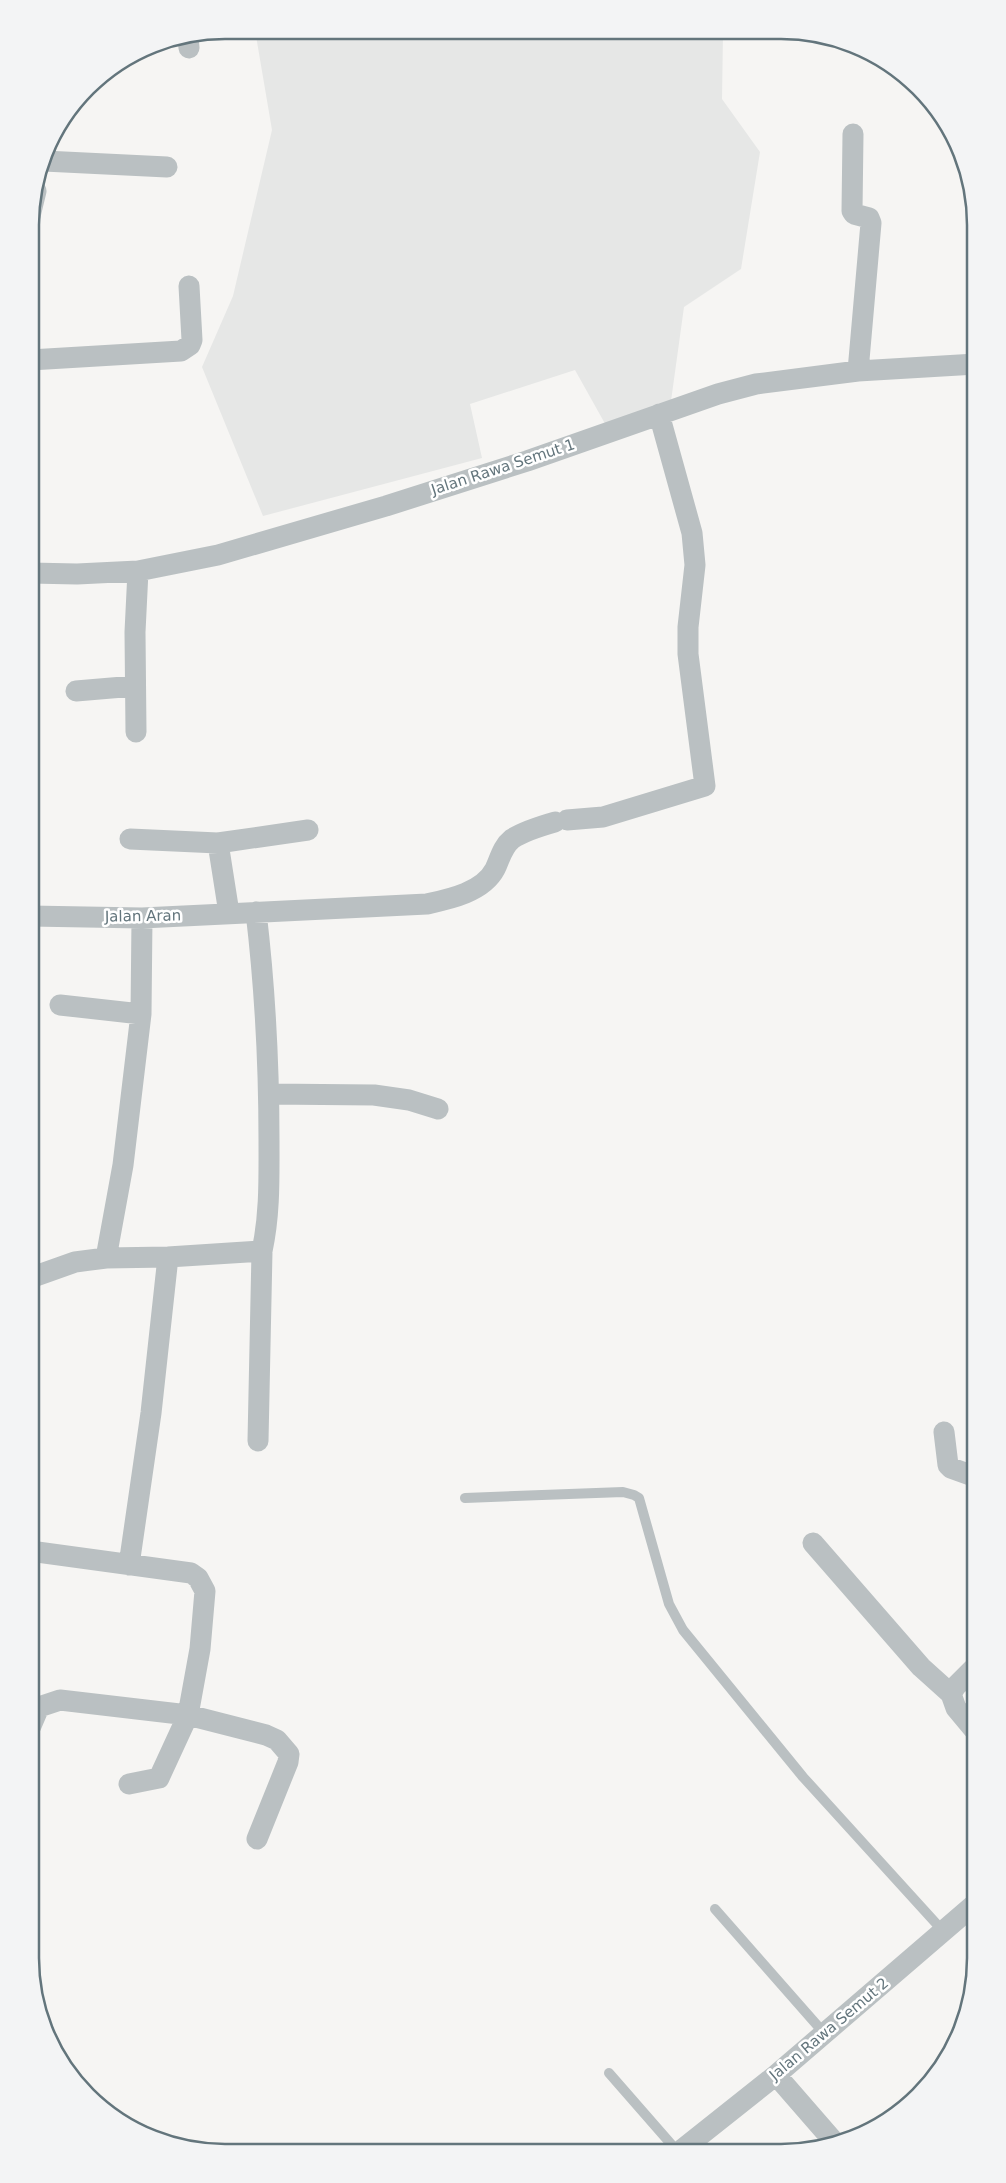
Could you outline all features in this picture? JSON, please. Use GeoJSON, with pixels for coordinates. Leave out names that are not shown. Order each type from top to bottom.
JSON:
{"type":"FeatureCollection","features":[{"type":"Feature","properties":{"kind":"street"},"geometry":{"type":"LineString","coordinates":[[853,134],[852,211],[854,214],[869,218],[871,223],[858,371]]}},
{"type":"Feature","properties":{"kind":"street"},"geometry":{"type":"LineString","coordinates":[[50,161],[167,167]]}},
{"type":"Feature","properties":{"kind":"street"},"geometry":{"type":"LineString","coordinates":[[39,360],[181,352],[190,345],[192,340],[189,286]]}},
{"type":"Feature","properties":{"kind":"street","name":"Jalan Rawa Semut 1"},"geometry":{"type":"LineString","coordinates":[[39,572],[77,574],[138,571],[218,555],[310,529],[527,461],[659,414],[756,384],[858,371],[967,365]]}},
{"type":"Feature","properties":{"kind":"street","name":"Jalan Aran"},"geometry":{"type":"LineString","coordinates":[[39,916],[142,918],[412,905],[440,901],[480,885],[494,870],[504,847],[511,840],[561,821],[603,818],[705,786],[688,654],[688,627],[695,552],[692,533],[659,414]]}},
{"type":"Feature","properties":{"kind":"street"},"geometry":{"type":"LineString","coordinates":[[136,732],[135,632],[138,571]]}},
{"type":"Feature","properties":{"kind":"street"},"geometry":{"type":"LineString","coordinates":[[76,691],[135,686]]}},
{"type":"Feature","properties":{"kind":"street"},"geometry":{"type":"LineString","coordinates":[[130,839],[218,843],[308,830]]}},
{"type":"Feature","properties":{"kind":"street"},"geometry":{"type":"LineString","coordinates":[[218,843],[229,913]]}},
{"type":"Feature","properties":{"kind":"street"},"geometry":{"type":"LineString","coordinates":[[256,912],[267,1017],[270,1094],[269,1194],[267,1226],[262,1251],[258,1441]]}},
{"type":"Feature","properties":{"kind":"street"},"geometry":{"type":"LineString","coordinates":[[106,1258],[123,1165],[140,1014],[142,918]]}},
{"type":"Feature","properties":{"kind":"street"},"geometry":{"type":"LineString","coordinates":[[60,1005],[140,1014]]}},
{"type":"Feature","properties":{"kind":"street"},"geometry":{"type":"LineString","coordinates":[[270,1094],[374,1095],[408,1100],[438,1109]]}},
{"type":"Feature","properties":{"kind":"street"},"geometry":{"type":"LineString","coordinates":[[39,1275],[76,1262],[106,1258],[168,1257],[262,1251]]}},
{"type":"Feature","properties":{"kind":"street"},"geometry":{"type":"LineString","coordinates":[[129,1565],[150,1422],[168,1257]]}},
{"type":"Feature","properties":{"kind":"street"},"geometry":{"type":"LineString","coordinates":[[944,1432],[948,1465],[967,1474]]}},
{"type":"Feature","properties":{"kind":"street"},"geometry":{"type":"LineString","coordinates":[[812,1544],[921,1667],[951,1694],[956,1708],[967,1721]]}},
{"type":"Feature","properties":{"kind":"street"},"geometry":{"type":"LineString","coordinates":[[39,1552],[191,1573],[203,1584],[205,1591],[204,1610],[188,1715],[159,1778],[129,1784]]}},
{"type":"Feature","properties":{"kind":"street"},"geometry":{"type":"LineString","coordinates":[[951,1694],[967,1675]]}},
{"type":"Feature","properties":{"kind":"street"},"geometry":{"type":"LineString","coordinates":[[39,1707],[60,1700],[188,1715],[266,1735],[277,1740],[289,1754],[288,1762],[257,1839]]}},
{"type":"Feature","properties":{"kind":"street","name":"Jalan Rawa Semut 2"},"geometry":{"type":"LineString","coordinates":[[689,2144],[776,2075],[967,1911]]}},
{"type":"Feature","properties":{"kind":"street"},"geometry":{"type":"LineString","coordinates":[[776,2075],[831,2138]]}},
{"type":"Feature","properties":{"kind":"lane"},"geometry":{"type":"LineString","coordinates":[[465,1498],[623,1492],[638,1498],[669,1604],[683,1630],[803,1777],[943,1931]]}},
{"type":"Feature","properties":{"kind":"lane"},"geometry":{"type":"LineString","coordinates":[[715,1909],[824,2033]]}},
{"type":"Feature","properties":{"kind":"lane"},"geometry":{"type":"LineString","coordinates":[[609,2073],[672,2144]]}},
{"type":"Feature","properties":{"kind":"shaded area"},"geometry":{"type":"Polygon","coordinates":[[[257,39],[723,39],[722,99],[760,152],[741,269],[684,307],[671,401],[608,429],[575,370],[470,404],[482,458],[263,516],[202,367],[233,296],[272,130],[257,39]]]}}]}
